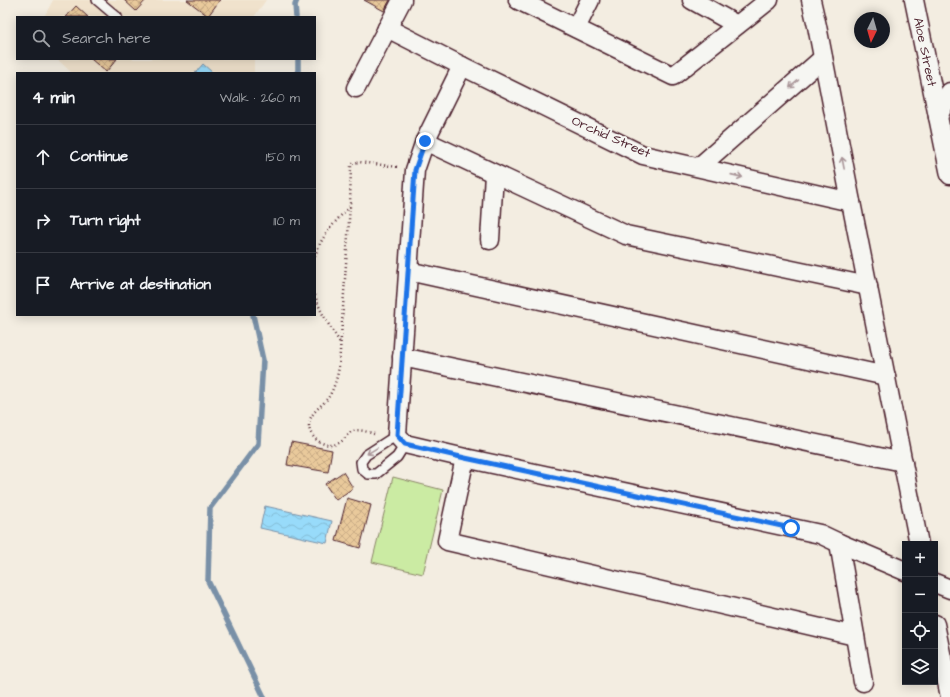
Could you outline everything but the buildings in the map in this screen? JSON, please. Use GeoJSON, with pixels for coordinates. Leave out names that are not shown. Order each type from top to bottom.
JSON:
{"type":"FeatureCollection","features":[{"type":"Feature","properties":{"kind":"street"},"geometry":{"type":"LineString","coordinates":[[356,88],[402,0]]}},
{"type":"Feature","properties":{"kind":"street"},"geometry":{"type":"LineString","coordinates":[[518,0],[673,76],[769,0]]}},
{"type":"Feature","properties":{"kind":"street"},"geometry":{"type":"LineString","coordinates":[[576,28],[590,0]]}},
{"type":"Feature","properties":{"kind":"street"},"geometry":{"type":"LineString","coordinates":[[692,0],[737,25]]}},
{"type":"Feature","properties":{"kind":"street"},"geometry":{"type":"LineString","coordinates":[[811,0],[918,541]]}},
{"type":"Feature","properties":{"kind":"street","name":"Aloe Street"},"geometry":{"type":"LineString","coordinates":[[916,2],[950,175]]}},
{"type":"Feature","properties":{"kind":"street","name":"Orchid Street"},"geometry":{"type":"LineString","coordinates":[[388,28],[643,155],[851,202]]}},
{"type":"Feature","properties":{"kind":"street"},"geometry":{"type":"LineString","coordinates":[[699,167],[823,58]]}},
{"type":"Feature","properties":{"kind":"street"},"geometry":{"type":"LineString","coordinates":[[462,66],[425,141],[415,170],[396,440],[465,458],[820,534],[902,570]]}},
{"type":"Feature","properties":{"kind":"street"},"geometry":{"type":"LineString","coordinates":[[938,117],[950,92]]}},
{"type":"Feature","properties":{"kind":"street"},"geometry":{"type":"LineString","coordinates":[[425,141],[626,235],[868,286]]}},
{"type":"Feature","properties":{"kind":"street"},"geometry":{"type":"LineString","coordinates":[[490,240],[494,174]]}},
{"type":"Feature","properties":{"kind":"street"},"geometry":{"type":"LineString","coordinates":[[408,271],[886,376]]}},
{"type":"Feature","properties":{"kind":"street"},"geometry":{"type":"LineString","coordinates":[[402,357],[903,462]]}},
{"type":"Feature","properties":{"kind":"street"},"geometry":{"type":"LineString","coordinates":[[465,458],[447,541],[855,636]]}},
{"type":"Feature","properties":{"kind":"street"},"geometry":{"type":"LineString","coordinates":[[839,543],[863,682]]}},
{"type":"Feature","properties":{"kind":"street"},"geometry":{"type":"LineString","coordinates":[[938,584],[950,589]]}},
{"type":"Feature","properties":{"kind":"street"},"geometry":{"type":"LineString","coordinates":[[938,639],[950,697]]}},
{"type":"Feature","properties":{"kind":"lane"},"geometry":{"type":"LineString","coordinates":[[97,0],[116,16]]}},
{"type":"Feature","properties":{"kind":"path"},"geometry":{"type":"LineString","coordinates":[[396,440],[360,430],[354,431],[345,439],[334,445],[328,445],[315,439],[309,426],[310,419],[328,398],[338,376],[342,345],[351,166],[354,163],[359,162],[415,170]]}},
{"type":"Feature","properties":{"kind":"path"},"geometry":{"type":"LineString","coordinates":[[316,252],[326,234],[350,206]]}},
{"type":"Feature","properties":{"kind":"path"},"geometry":{"type":"LineString","coordinates":[[316,298],[324,318],[342,345]]}},
{"type":"Feature","properties":{"kind":"shaded area"},"geometry":{"type":"Polygon","coordinates":[[[53,0],[266,0],[255,16],[45,16],[53,0]]]}},
{"type":"Feature","properties":{"kind":"shaded area"},"geometry":{"type":"Polygon","coordinates":[[[58,60],[254,60],[254,72],[71,72],[58,60]]]}},
{"type":"Feature","properties":{"kind":"green space"},"geometry":{"type":"Polygon","coordinates":[[[393,477],[443,490],[423,574],[372,562],[393,477]]]}},
{"type":"Feature","properties":{"kind":"water"},"geometry":{"type":"Polygon","coordinates":[[[203,64],[212,72],[196,72],[203,64]]]}},
{"type":"Feature","properties":{"kind":"water"},"geometry":{"type":"Polygon","coordinates":[[[265,506],[332,521],[327,543],[260,528],[265,506]]]}},
{"type":"Feature","properties":{"kind":"waterway"},"geometry":{"type":"LineString","coordinates":[[296,16],[295,5],[297,0]]}},
{"type":"Feature","properties":{"kind":"waterway"},"geometry":{"type":"LineString","coordinates":[[298,60],[298,72]]}},
{"type":"Feature","properties":{"kind":"waterway"},"geometry":{"type":"LineString","coordinates":[[253,316],[263,360],[258,444],[210,508],[208,581],[264,697]]}},
{"type":"Feature","properties":{"kind":"route"},"geometry":{"type":"LineString","coordinates":[[425,141],[415,170],[397,435],[401,440],[405,444],[465,458],[791,528]]}}]}
